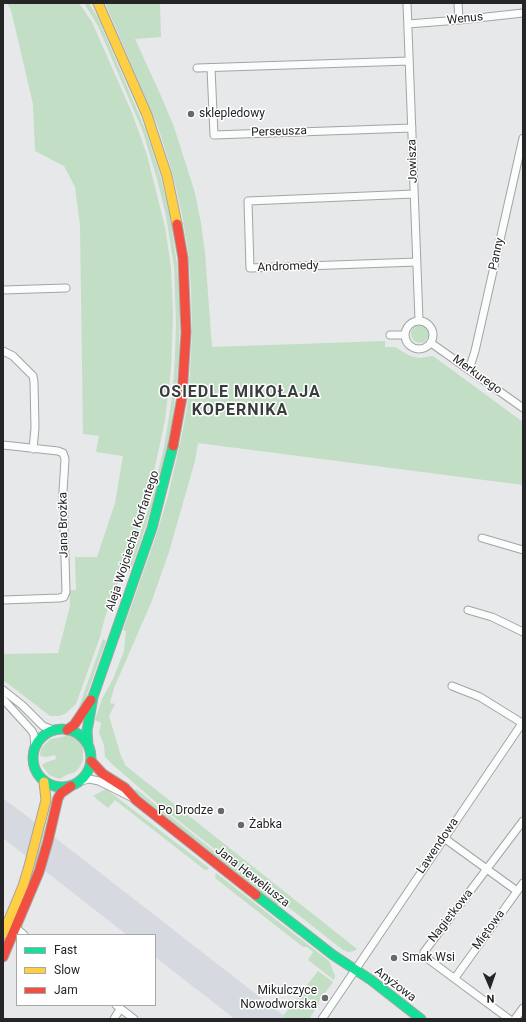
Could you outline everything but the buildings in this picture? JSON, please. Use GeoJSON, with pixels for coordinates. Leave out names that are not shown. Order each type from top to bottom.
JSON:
{"type":"FeatureCollection","features":[{"type":"Feature","properties":{"kind":"main road","name":"Aleja Wojciecha Korfantego"},"geometry":{"type":"LineString","coordinates":[[94,3],[105,19]]}},
{"type":"Feature","properties":{"kind":"main road","name":"Aleja Wojciecha Korfantego"},"geometry":{"type":"LineString","coordinates":[[88,745],[87,731],[93,697],[143,555],[166,479],[180,409],[184,377],[186,332],[182,246],[167,176],[147,115],[98,3]]}},
{"type":"Feature","properties":{"kind":"main road","name":"Aleja Wojciecha Korfantego"},"geometry":{"type":"LineString","coordinates":[[67,730],[78,720],[93,697]]}},
{"type":"Feature","properties":{"kind":"main road"},"geometry":{"type":"LineString","coordinates":[[3,957],[39,872],[58,798],[61,793],[81,780],[88,772],[91,761],[91,752],[88,745],[80,735],[67,730],[54,730],[40,739],[35,748],[33,758],[34,768],[44,782],[56,787],[71,786]]}},
{"type":"Feature","properties":{"kind":"main road","name":"Jana Heweliusza"},"geometry":{"type":"LineString","coordinates":[[91,761],[103,774],[125,788],[136,800],[333,955],[355,970]]}},
{"type":"Feature","properties":{"kind":"main road"},"geometry":{"type":"LineString","coordinates":[[3,934],[5,921],[23,886],[37,838],[46,800],[44,782]]}},
{"type":"Feature","properties":{"kind":"main road"},"geometry":{"type":"LineString","coordinates":[[5,921],[16,928]]}},
{"type":"Feature","properties":{"kind":"main road","name":"Anyżowa"},"geometry":{"type":"LineString","coordinates":[[355,970],[371,980],[421,1019]]}},
{"type":"Feature","properties":{"kind":"street","name":"Jowisza"},"geometry":{"type":"LineString","coordinates":[[407,3],[419,320]]}},
{"type":"Feature","properties":{"kind":"street"},"geometry":{"type":"LineString","coordinates":[[458,3],[459,20]]}},
{"type":"Feature","properties":{"kind":"street","name":"Wenus"},"geometry":{"type":"LineString","coordinates":[[408,24],[523,13]]}},
{"type":"Feature","properties":{"kind":"street"},"geometry":{"type":"LineString","coordinates":[[197,68],[409,61]]}},
{"type":"Feature","properties":{"kind":"street","name":"Perseusza"},"geometry":{"type":"LineString","coordinates":[[211,68],[214,135],[412,128]]}},
{"type":"Feature","properties":{"kind":"street","name":"Panny"},"geometry":{"type":"LineString","coordinates":[[469,370],[475,351],[523,138]]}},
{"type":"Feature","properties":{"kind":"street","name":"Andromedy"},"geometry":{"type":"LineString","coordinates":[[414,194],[248,201],[250,268],[417,262]]}},
{"type":"Feature","properties":{"kind":"street"},"geometry":{"type":"LineString","coordinates":[[3,290],[66,288]]}},
{"type":"Feature","properties":{"kind":"street"},"geometry":{"type":"LineString","coordinates":[[419,320],[424,321],[432,328],[434,338],[432,343],[424,348],[415,348],[408,343],[405,335],[407,326],[414,321],[419,320]]}},
{"type":"Feature","properties":{"kind":"street"},"geometry":{"type":"LineString","coordinates":[[390,335],[405,335]]}},
{"type":"Feature","properties":{"kind":"street","name":"Merkurego"},"geometry":{"type":"LineString","coordinates":[[432,343],[523,408]]}},
{"type":"Feature","properties":{"kind":"street"},"geometry":{"type":"LineString","coordinates":[[3,351],[13,356],[33,376],[35,428],[34,449]]}},
{"type":"Feature","properties":{"kind":"street","name":"Jana Brożka"},"geometry":{"type":"LineString","coordinates":[[3,446],[58,451],[63,453],[65,459],[63,492],[66,592],[64,597],[59,598],[3,600]]}},
{"type":"Feature","properties":{"kind":"street"},"geometry":{"type":"LineString","coordinates":[[482,538],[523,550]]}},
{"type":"Feature","properties":{"kind":"street"},"geometry":{"type":"LineString","coordinates":[[468,610],[492,617],[523,632]]}},
{"type":"Feature","properties":{"kind":"street","name":"Lawendowa"},"geometry":{"type":"LineString","coordinates":[[322,1019],[522,723],[480,697],[452,686]]}},
{"type":"Feature","properties":{"kind":"street"},"geometry":{"type":"LineString","coordinates":[[3,690],[22,705],[43,726],[54,730]]}},
{"type":"Feature","properties":{"kind":"street"},"geometry":{"type":"LineString","coordinates":[[3,699],[32,731],[34,735],[35,748]]}},
{"type":"Feature","properties":{"kind":"street","name":"Jana Heweliusza"},"geometry":{"type":"LineString","coordinates":[[81,780],[89,779],[100,781],[136,800]]}},
{"type":"Feature","properties":{"kind":"street","name":"Nagietkowa"},"geometry":{"type":"LineString","coordinates":[[509,1019],[424,956],[424,952],[523,821]]}},
{"type":"Feature","properties":{"kind":"street"},"geometry":{"type":"LineString","coordinates":[[444,838],[517,891]]}},
{"type":"Feature","properties":{"kind":"street","name":"Miętowa"},"geometry":{"type":"LineString","coordinates":[[455,978],[523,883]]}},
{"type":"Feature","properties":{"kind":"street"},"geometry":{"type":"LineString","coordinates":[[16,928],[23,934]]}},
{"type":"Feature","properties":{"kind":"street"},"geometry":{"type":"LineString","coordinates":[[114,1019],[118,1007],[134,1019]]}},
{"type":"Feature","properties":{"kind":"street"},"geometry":{"type":"LineString","coordinates":[[514,1019],[523,1008]]}},
{"type":"Feature","properties":{"kind":"shaded area"},"geometry":{"type":"Polygon","coordinates":[[[3,798],[288,1019],[235,1019],[156,958],[156,934],[126,934],[3,838],[3,798]]]}},
{"type":"Feature","properties":{"kind":"green space"},"geometry":{"type":"Polygon","coordinates":[[[7,3],[79,3],[92,22],[132,113],[147,155],[165,227],[171,267],[173,315],[171,368],[165,420],[154,472],[137,534],[105,617],[100,637],[76,704],[65,714],[59,716],[50,716],[3,680],[3,654],[58,653],[70,606],[70,590],[76,590],[75,557],[97,557],[115,503],[123,456],[96,452],[99,436],[83,434],[80,225],[75,187],[64,166],[35,151],[33,104],[11,10],[7,3]]]}},
{"type":"Feature","properties":{"kind":"green space"},"geometry":{"type":"Polygon","coordinates":[[[84,3],[89,3],[98,18],[146,131],[161,178],[170,215],[177,265],[180,305],[179,355],[172,422],[167,449],[153,504],[131,571],[127,570],[150,503],[164,448],[173,391],[176,322],[174,266],[166,216],[143,132],[98,26],[84,3]]]}},
{"type":"Feature","properties":{"kind":"green space"},"geometry":{"type":"Polygon","coordinates":[[[105,3],[160,3],[161,37],[135,39],[174,127],[195,193],[205,253],[212,347],[385,341],[385,347],[395,347],[410,356],[420,358],[433,356],[523,422],[523,485],[198,443],[195,461],[169,552],[151,603],[114,688],[110,703],[115,704],[109,716],[121,756],[126,766],[357,949],[354,951],[348,952],[343,950],[165,810],[112,764],[105,757],[104,745],[99,733],[101,723],[95,720],[102,699],[113,679],[124,651],[126,631],[123,630],[156,536],[168,496],[187,408],[192,335],[191,286],[188,251],[173,175],[158,127],[105,3]]]}},
{"type":"Feature","properties":{"kind":"green space"},"geometry":{"type":"Polygon","coordinates":[[[420,325],[426,328],[429,334],[426,340],[420,343],[414,340],[411,334],[414,328],[420,325]]]}},
{"type":"Feature","properties":{"kind":"green space"},"geometry":{"type":"Polygon","coordinates":[[[103,639],[106,641],[81,711],[78,710],[103,639]]]}},
{"type":"Feature","properties":{"kind":"green space"},"geometry":{"type":"Polygon","coordinates":[[[71,735],[82,745],[83,760],[79,768],[75,772],[60,779],[49,775],[42,765],[56,759],[55,755],[46,757],[40,756],[41,749],[51,739],[71,735]]]}},
{"type":"Feature","properties":{"kind":"green space"},"geometry":{"type":"Polygon","coordinates":[[[106,789],[209,868],[205,870],[115,800],[108,808],[93,796],[106,789]]]}},
{"type":"Feature","properties":{"kind":"green space"},"geometry":{"type":"Polygon","coordinates":[[[136,789],[279,903],[277,906],[134,791],[136,789]]]}},
{"type":"Feature","properties":{"kind":"green space"},"geometry":{"type":"Polygon","coordinates":[[[216,873],[329,961],[335,976],[334,980],[308,960],[313,952],[307,947],[303,947],[215,878],[216,873]]]}},
{"type":"Feature","properties":{"kind":"green space"},"geometry":{"type":"Polygon","coordinates":[[[318,971],[333,982],[319,1001],[319,1004],[309,1019],[287,1019],[283,1016],[318,971]]]}},
{"type":"Feature","properties":{"kind":"traffic: fast"},"geometry":{"type":"LineString","coordinates":[[88,745],[87,731],[93,697],[152,528],[173,446]]}},
{"type":"Feature","properties":{"kind":"traffic: fast"},"geometry":{"type":"LineString","coordinates":[[56,729],[68,729],[83,737],[91,752],[91,758],[91,764],[83,779],[68,787],[56,787],[41,779],[33,764],[33,752],[41,737],[56,729]]}},
{"type":"Feature","properties":{"kind":"traffic: fast"},"geometry":{"type":"LineString","coordinates":[[256,895],[333,955],[371,980],[421,1019]]}},
{"type":"Feature","properties":{"kind":"traffic: slow"},"geometry":{"type":"LineString","coordinates":[[98,3],[147,115],[167,176],[177,224]]}},
{"type":"Feature","properties":{"kind":"traffic: slow"},"geometry":{"type":"LineString","coordinates":[[3,934],[23,886],[29,866],[46,800],[44,782]]}},
{"type":"Feature","properties":{"kind":"traffic: jam"},"geometry":{"type":"LineString","coordinates":[[173,446],[182,397],[186,332],[183,258],[177,224]]}},
{"type":"Feature","properties":{"kind":"traffic: jam"},"geometry":{"type":"LineString","coordinates":[[67,730],[74,725],[91,700]]}},
{"type":"Feature","properties":{"kind":"traffic: jam"},"geometry":{"type":"LineString","coordinates":[[91,761],[103,774],[125,788],[136,800],[256,895]]}},
{"type":"Feature","properties":{"kind":"traffic: jam"},"geometry":{"type":"LineString","coordinates":[[3,957],[39,872],[58,798],[61,793],[71,786]]}},
{"type":"Feature","properties":{"kind":"place","name":"sklepledowy"},"geometry":{"type":"Point","coordinates":[191,114]}},
{"type":"Feature","properties":{"kind":"place","name":"Po Drodze"},"geometry":{"type":"Point","coordinates":[221,811]}},
{"type":"Feature","properties":{"kind":"place","name":"Żabka"},"geometry":{"type":"Point","coordinates":[241,825]}},
{"type":"Feature","properties":{"kind":"place","name":"Smak Wsi"},"geometry":{"type":"Point","coordinates":[394,958]}},
{"type":"Feature","properties":{"kind":"place","name":"Mikulczyce Nowodworska"},"geometry":{"type":"Point","coordinates":[325,998]}},
{"type":"Feature","properties":{"kind":"district","name":"OSIEDLE MIKOŁAJA KOPERNIKA"},"geometry":{"type":"Point","coordinates":[240,402]}}]}
